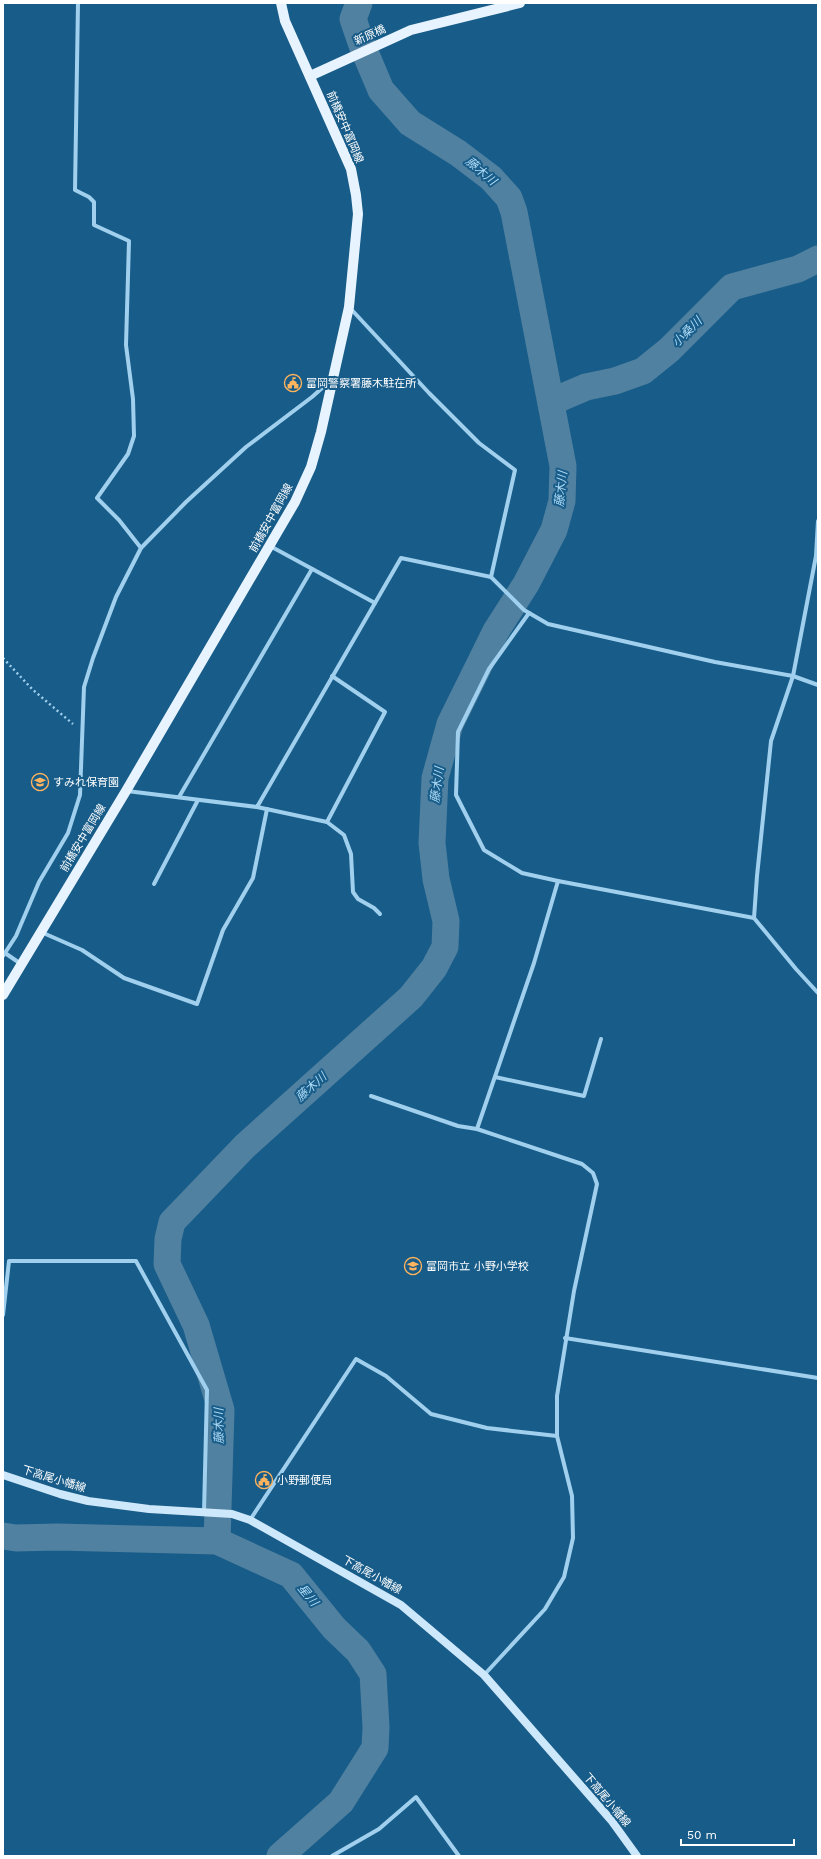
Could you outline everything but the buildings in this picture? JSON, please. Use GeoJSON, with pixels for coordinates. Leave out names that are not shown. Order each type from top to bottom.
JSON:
{"type":"FeatureCollection","features":[{"type":"Feature","properties":{"kind":"main road","name":"前橋安中富岡線"},"geometry":{"type":"LineString","coordinates":[[3,995],[126,791],[295,502],[311,467],[321,432],[349,307],[357,232],[356,195],[350,169],[285,21],[281,3]]}},
{"type":"Feature","properties":{"kind":"main road","name":"新原橋"},"geometry":{"type":"LineString","coordinates":[[310,76],[411,30],[520,3]]}},
{"type":"Feature","properties":{"kind":"main road","name":"下高尾小幡線"},"geometry":{"type":"LineString","coordinates":[[3,1475],[60,1494],[88,1501],[149,1509],[232,1514],[250,1520],[402,1605],[484,1675],[611,1820],[637,1856]]}},
{"type":"Feature","properties":{"kind":"street"},"geometry":{"type":"LineString","coordinates":[[78,3],[75,190],[89,197],[94,202],[94,225],[129,241],[126,345],[134,399],[134,436],[128,454],[97,498],[119,520],[141,548]]}},
{"type":"Feature","properties":{"kind":"street"},"geometry":{"type":"LineString","coordinates":[[349,307],[429,393],[479,442],[515,470],[491,577]]}},
{"type":"Feature","properties":{"kind":"street"},"geometry":{"type":"LineString","coordinates":[[22,964],[4,954],[16,936],[39,882],[68,833],[80,796],[84,734],[84,687],[93,658],[116,597],[141,548],[186,502],[246,447],[312,397],[332,379]]}},
{"type":"Feature","properties":{"kind":"street"},"geometry":{"type":"LineString","coordinates":[[754,918],[771,741],[793,676],[816,556],[818,521]]}},
{"type":"Feature","properties":{"kind":"street"},"geometry":{"type":"LineString","coordinates":[[270,546],[376,603]]}},
{"type":"Feature","properties":{"kind":"street"},"geometry":{"type":"LineString","coordinates":[[256,807],[402,558],[491,577],[524,610],[548,624],[715,662],[793,676],[818,685]]}},
{"type":"Feature","properties":{"kind":"street"},"geometry":{"type":"LineString","coordinates":[[179,797],[312,568]]}},
{"type":"Feature","properties":{"kind":"street"},"geometry":{"type":"LineString","coordinates":[[529,613],[489,669],[458,732],[456,794],[484,850],[522,873],[558,882],[754,918],[818,993]]}},
{"type":"Feature","properties":{"kind":"street"},"geometry":{"type":"LineString","coordinates":[[327,822],[385,712],[332,676]]}},
{"type":"Feature","properties":{"kind":"street"},"geometry":{"type":"LineString","coordinates":[[126,791],[256,807],[327,822],[344,835],[351,854],[353,892],[358,899],[374,908],[380,914]]}},
{"type":"Feature","properties":{"kind":"street"},"geometry":{"type":"LineString","coordinates":[[154,884],[198,800]]}},
{"type":"Feature","properties":{"kind":"street"},"geometry":{"type":"LineString","coordinates":[[41,932],[82,950],[124,978],[197,1004],[223,930],[253,878],[267,809]]}},
{"type":"Feature","properties":{"kind":"street"},"geometry":{"type":"LineString","coordinates":[[477,1129],[534,963],[558,882]]}},
{"type":"Feature","properties":{"kind":"street"},"geometry":{"type":"LineString","coordinates":[[495,1077],[584,1096],[601,1039]]}},
{"type":"Feature","properties":{"kind":"street"},"geometry":{"type":"LineString","coordinates":[[371,1096],[458,1126],[477,1129],[582,1164],[593,1173],[596,1178],[596,1192],[565,1338],[557,1396],[557,1436],[572,1496],[573,1538],[564,1577],[545,1609],[484,1675]]}},
{"type":"Feature","properties":{"kind":"street"},"geometry":{"type":"LineString","coordinates":[[3,1315],[9,1261],[136,1261],[207,1390],[207,1512]]}},
{"type":"Feature","properties":{"kind":"street"},"geometry":{"type":"LineString","coordinates":[[565,1338],[818,1378]]}},
{"type":"Feature","properties":{"kind":"street"},"geometry":{"type":"LineString","coordinates":[[250,1520],[356,1359],[386,1376],[431,1414],[487,1428],[557,1436]]}},
{"type":"Feature","properties":{"kind":"street"},"geometry":{"type":"LineString","coordinates":[[332,1856],[338,1854],[379,1828],[416,1797],[459,1856]]}},
{"type":"Feature","properties":{"kind":"path"},"geometry":{"type":"LineString","coordinates":[[3,658],[32,689],[84,734]]}},
{"type":"Feature","properties":{"kind":"waterway","name":"藤木川"},"geometry":{"type":"LineString","coordinates":[[217,1541],[221,1410],[196,1325],[167,1264],[168,1239],[172,1222],[245,1146],[411,997],[434,968],[445,947],[446,921],[436,879],[432,843],[435,778],[450,724],[496,631],[526,584],[554,530],[562,501],[563,466],[514,212],[509,198],[491,178],[458,153],[410,123],[381,90],[353,19],[359,3]]}},
{"type":"Feature","properties":{"kind":"waterway","name":"小桑川"},"geometry":{"type":"LineString","coordinates":[[551,402],[586,387],[615,381],[643,371],[669,350],[732,287],[798,269],[818,259]]}},
{"type":"Feature","properties":{"kind":"waterway","name":"星川"},"geometry":{"type":"LineString","coordinates":[[3,1536],[16,1538],[57,1537],[217,1541],[291,1575],[334,1628],[358,1651],[373,1674],[376,1727],[375,1748],[341,1802],[280,1856]]}},
{"type":"Feature","properties":{"kind":"place","name":"富岡警察署藤木駐在所"},"geometry":{"type":"Point","coordinates":[293,383]}},
{"type":"Feature","properties":{"kind":"place","name":"すみれ保育園"},"geometry":{"type":"Point","coordinates":[40,782]}},
{"type":"Feature","properties":{"kind":"place","name":"富岡市立 小野小学校"},"geometry":{"type":"Point","coordinates":[413,1266]}},
{"type":"Feature","properties":{"kind":"place","name":"小野郵便局"},"geometry":{"type":"Point","coordinates":[264,1480]}}]}
